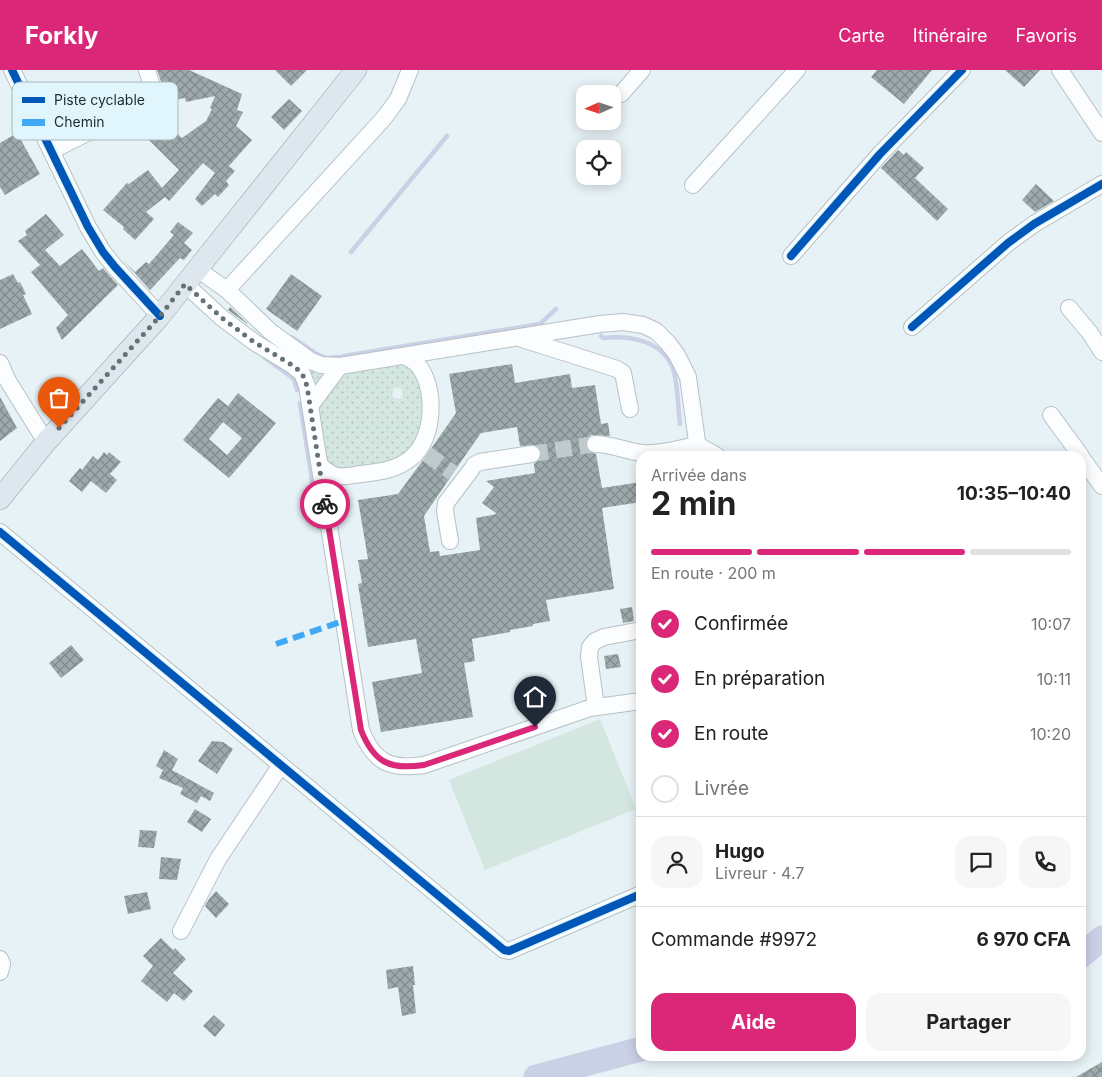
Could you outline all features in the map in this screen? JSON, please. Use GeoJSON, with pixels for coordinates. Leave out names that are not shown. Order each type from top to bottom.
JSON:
{"type":"FeatureCollection","features":[{"type":"Feature","properties":{"kind":"main road"},"geometry":{"type":"LineString","coordinates":[[0,499],[46,442],[160,316],[356,70]]}},
{"type":"Feature","properties":{"kind":"street"},"geometry":{"type":"LineString","coordinates":[[12,70],[18,82]]}},
{"type":"Feature","properties":{"kind":"street"},"geometry":{"type":"LineString","coordinates":[[147,70],[151,82]]}},
{"type":"Feature","properties":{"kind":"street"},"geometry":{"type":"LineString","coordinates":[[227,290],[384,118],[398,99],[410,70]]}},
{"type":"Feature","properties":{"kind":"street"},"geometry":{"type":"LineString","coordinates":[[621,94],[642,70]]}},
{"type":"Feature","properties":{"kind":"street"},"geometry":{"type":"LineString","coordinates":[[693,185],[797,70]]}},
{"type":"Feature","properties":{"kind":"street"},"geometry":{"type":"LineString","coordinates":[[791,256],[880,154],[962,70]]}},
{"type":"Feature","properties":{"kind":"street"},"geometry":{"type":"LineString","coordinates":[[1060,70],[1102,134]]}},
{"type":"Feature","properties":{"kind":"street"},"geometry":{"type":"LineString","coordinates":[[46,140],[88,226],[103,252],[160,316]]}},
{"type":"Feature","properties":{"kind":"street"},"geometry":{"type":"LineString","coordinates":[[51,151],[73,140]]}},
{"type":"Feature","properties":{"kind":"street"},"geometry":{"type":"LineString","coordinates":[[912,327],[1008,243],[1034,224],[1102,184]]}},
{"type":"Feature","properties":{"kind":"street"},"geometry":{"type":"LineString","coordinates":[[191,277],[227,290],[271,332],[311,361],[321,365],[340,366],[623,322],[643,325],[656,331],[668,343],[688,376],[698,451]]}},
{"type":"Feature","properties":{"kind":"street"},"geometry":{"type":"LineString","coordinates":[[191,277],[222,318],[254,342],[292,365],[302,373],[307,386],[361,730],[371,750],[380,758],[398,767],[424,765],[596,707],[636,702]]}},
{"type":"Feature","properties":{"kind":"street"},"geometry":{"type":"LineString","coordinates":[[1069,308],[1090,333],[1102,352]]}},
{"type":"Feature","properties":{"kind":"street"},"geometry":{"type":"LineString","coordinates":[[517,338],[617,369],[623,374],[630,409]]}},
{"type":"Feature","properties":{"kind":"street"},"geometry":{"type":"LineString","coordinates":[[320,465],[327,473],[338,477],[385,471],[403,465],[413,457],[424,452],[431,418],[427,385],[422,371],[416,362],[404,356]]}},
{"type":"Feature","properties":{"kind":"street"},"geometry":{"type":"LineString","coordinates":[[0,362],[8,381],[46,442]]}},
{"type":"Feature","properties":{"kind":"street"},"geometry":{"type":"LineString","coordinates":[[310,406],[340,366]]}},
{"type":"Feature","properties":{"kind":"street"},"geometry":{"type":"LineString","coordinates":[[1051,415],[1077,451]]}},
{"type":"Feature","properties":{"kind":"street"},"geometry":{"type":"LineString","coordinates":[[595,444],[608,444],[636,452]]}},
{"type":"Feature","properties":{"kind":"street"},"geometry":{"type":"LineString","coordinates":[[450,541],[445,511],[446,504],[465,472],[480,462],[532,454]]}},
{"type":"Feature","properties":{"kind":"street"},"geometry":{"type":"LineString","coordinates":[[1086,463],[1102,486]]}},
{"type":"Feature","properties":{"kind":"street"},"geometry":{"type":"LineString","coordinates":[[0,532],[504,950],[509,951],[636,896]]}},
{"type":"Feature","properties":{"kind":"street"},"geometry":{"type":"LineString","coordinates":[[596,707],[589,657],[590,648],[595,641],[604,636],[636,631]]}},
{"type":"Feature","properties":{"kind":"street"},"geometry":{"type":"LineString","coordinates":[[181,931],[218,859],[281,765]]}},
{"type":"Feature","properties":{"kind":"street"},"geometry":{"type":"LineString","coordinates":[[0,959],[2,964],[0,972]]}},
{"type":"Feature","properties":{"kind":"shaded area"},"geometry":{"type":"Polygon","coordinates":[[[268,339],[326,373],[316,390],[268,341],[268,339]]]}},
{"type":"Feature","properties":{"kind":"shaded area"},"geometry":{"type":"Polygon","coordinates":[[[393,363],[409,365],[421,382],[424,430],[400,462],[335,469],[326,461],[317,413],[319,403],[342,373],[393,363]],[[397,387],[393,389],[392,394],[394,398],[402,398],[403,392],[397,387]]]}},
{"type":"Feature","properties":{"kind":"shaded area"},"geometry":{"type":"Polygon","coordinates":[[[600,719],[636,809],[485,870],[449,780],[600,719]]]}},
{"type":"Feature","properties":{"kind":"building"},"geometry":{"type":"Polygon","coordinates":[[[157,70],[189,70],[242,94],[237,110],[243,112],[236,126],[252,140],[229,166],[235,171],[226,181],[229,185],[218,197],[215,194],[202,206],[195,199],[215,173],[203,163],[169,201],[165,197],[146,212],[154,219],[135,240],[123,229],[124,227],[103,210],[127,183],[129,184],[148,170],[162,188],[179,170],[149,140],[178,140],[178,134],[182,138],[206,121],[212,109],[210,108],[215,96],[186,102],[185,98],[178,99],[178,82],[161,82],[157,70]]]}},
{"type":"Feature","properties":{"kind":"building"},"geometry":{"type":"Polygon","coordinates":[[[275,70],[307,70],[291,86],[275,70]]]}},
{"type":"Feature","properties":{"kind":"building"},"geometry":{"type":"Polygon","coordinates":[[[877,70],[932,70],[904,104],[871,77],[877,70]]]}},
{"type":"Feature","properties":{"kind":"building"},"geometry":{"type":"Polygon","coordinates":[[[1005,70],[1040,70],[1024,87],[1005,70]]]}},
{"type":"Feature","properties":{"kind":"building"},"geometry":{"type":"Polygon","coordinates":[[[289,99],[302,111],[284,130],[271,117],[289,99]]]}},
{"type":"Feature","properties":{"kind":"building"},"geometry":{"type":"Polygon","coordinates":[[[12,136],[12,140],[21,140],[40,174],[5,195],[0,187],[0,143],[12,136]]]}},
{"type":"Feature","properties":{"kind":"building"},"geometry":{"type":"Polygon","coordinates":[[[898,150],[904,155],[906,152],[924,168],[915,178],[948,209],[937,221],[881,168],[898,150]]]}},
{"type":"Feature","properties":{"kind":"building"},"geometry":{"type":"Polygon","coordinates":[[[1036,184],[1054,201],[1035,212],[1022,200],[1036,184]]]}},
{"type":"Feature","properties":{"kind":"building"},"geometry":{"type":"Polygon","coordinates":[[[46,214],[64,235],[45,250],[60,266],[82,249],[99,271],[103,268],[118,285],[62,340],[56,328],[68,315],[31,272],[40,265],[18,241],[27,235],[25,231],[46,214]]]}},
{"type":"Feature","properties":{"kind":"building"},"geometry":{"type":"Polygon","coordinates":[[[178,222],[193,233],[184,243],[192,250],[184,260],[180,258],[150,290],[123,260],[135,272],[146,262],[149,264],[174,235],[170,232],[178,222]]]}},
{"type":"Feature","properties":{"kind":"building"},"geometry":{"type":"Polygon","coordinates":[[[13,274],[18,283],[20,282],[26,294],[23,295],[32,314],[0,329],[0,280],[13,274]]]}},
{"type":"Feature","properties":{"kind":"building"},"geometry":{"type":"Polygon","coordinates":[[[291,274],[322,296],[297,331],[266,309],[291,274]]]}},
{"type":"Feature","properties":{"kind":"building"},"geometry":{"type":"Polygon","coordinates":[[[230,307],[247,323],[247,324],[228,310],[230,307]]]}},
{"type":"Feature","properties":{"kind":"building"},"geometry":{"type":"Polygon","coordinates":[[[512,364],[515,383],[570,374],[572,388],[595,385],[601,424],[608,423],[610,436],[591,435],[587,438],[585,444],[589,452],[596,454],[602,488],[636,483],[636,503],[602,508],[614,589],[546,600],[550,621],[510,630],[510,632],[472,639],[475,661],[464,663],[473,717],[381,732],[372,682],[422,673],[416,639],[368,647],[358,584],[362,583],[358,560],[368,559],[358,500],[398,494],[456,413],[449,374],[512,364]],[[517,427],[481,433],[424,516],[430,552],[439,551],[440,556],[480,550],[476,518],[497,514],[482,503],[494,487],[486,481],[535,473],[534,464],[541,458],[542,452],[535,445],[520,446],[517,427]]]}},
{"type":"Feature","properties":{"kind":"building"},"geometry":{"type":"Polygon","coordinates":[[[238,393],[276,423],[229,478],[183,440],[218,398],[228,406],[238,393]],[[223,422],[209,439],[227,455],[242,438],[223,422]]]}},
{"type":"Feature","properties":{"kind":"building"},"geometry":{"type":"Polygon","coordinates":[[[0,397],[17,428],[0,441],[0,397]]]}},
{"type":"Feature","properties":{"kind":"building"},"geometry":{"type":"Polygon","coordinates":[[[104,452],[107,455],[109,452],[121,462],[110,474],[117,480],[106,493],[91,481],[82,492],[69,481],[80,468],[82,470],[93,456],[98,460],[104,452]]]}},
{"type":"Feature","properties":{"kind":"building"},"geometry":{"type":"Polygon","coordinates":[[[632,607],[634,621],[623,623],[620,609],[632,607]]]}},
{"type":"Feature","properties":{"kind":"building"},"geometry":{"type":"Polygon","coordinates":[[[71,645],[84,660],[61,678],[49,663],[71,645]]]}},
{"type":"Feature","properties":{"kind":"building"},"geometry":{"type":"Polygon","coordinates":[[[618,654],[621,667],[606,669],[604,656],[618,654]]]}},
{"type":"Feature","properties":{"kind":"building"},"geometry":{"type":"Polygon","coordinates":[[[212,741],[223,742],[233,749],[217,774],[198,761],[212,741]]]}},
{"type":"Feature","properties":{"kind":"building"},"geometry":{"type":"Polygon","coordinates":[[[164,750],[178,759],[172,770],[214,793],[210,801],[201,796],[197,803],[180,794],[183,788],[159,778],[163,770],[156,766],[164,750]]]}},
{"type":"Feature","properties":{"kind":"building"},"geometry":{"type":"Polygon","coordinates":[[[195,809],[211,819],[202,832],[187,822],[195,809]]]}},
{"type":"Feature","properties":{"kind":"building"},"geometry":{"type":"Polygon","coordinates":[[[140,830],[157,831],[154,848],[138,847],[140,830]]]}},
{"type":"Feature","properties":{"kind":"building"},"geometry":{"type":"Polygon","coordinates":[[[161,857],[181,859],[177,880],[159,879],[161,857]]]}},
{"type":"Feature","properties":{"kind":"building"},"geometry":{"type":"Polygon","coordinates":[[[216,891],[229,904],[216,918],[205,906],[216,891]]]}},
{"type":"Feature","properties":{"kind":"building"},"geometry":{"type":"Polygon","coordinates":[[[147,892],[151,909],[128,914],[124,896],[147,892]]]}},
{"type":"Feature","properties":{"kind":"building"},"geometry":{"type":"Polygon","coordinates":[[[161,938],[186,959],[173,973],[193,991],[184,1001],[174,993],[167,1002],[141,981],[153,966],[143,956],[161,938]]]}},
{"type":"Feature","properties":{"kind":"building"},"geometry":{"type":"Polygon","coordinates":[[[413,966],[416,1013],[402,1016],[398,987],[388,989],[386,970],[413,966]]]}},
{"type":"Feature","properties":{"kind":"building"},"geometry":{"type":"Polygon","coordinates":[[[214,1015],[225,1025],[215,1037],[203,1026],[214,1015]]]}},
{"type":"Feature","properties":{"kind":"building"},"geometry":{"type":"Polygon","coordinates":[[[1102,1062],[1102,1077],[1076,1077],[1102,1062]]]}},
{"type":"Feature","properties":{"kind":"waterway"},"geometry":{"type":"LineString","coordinates":[[351,252],[447,136]]}},
{"type":"Feature","properties":{"kind":"waterway"},"geometry":{"type":"LineString","coordinates":[[344,356],[540,324],[556,309]]}},
{"type":"Feature","properties":{"kind":"waterway"},"geometry":{"type":"LineString","coordinates":[[601,336],[603,338],[625,338],[646,342],[663,353],[670,362],[674,372],[680,424]]}},
{"type":"Feature","properties":{"kind":"waterway"},"geometry":{"type":"LineString","coordinates":[[291,337],[314,352]]}},
{"type":"Feature","properties":{"kind":"waterway"},"geometry":{"type":"LineString","coordinates":[[317,354],[326,358],[341,357]]}},
{"type":"Feature","properties":{"kind":"waterway"},"geometry":{"type":"LineString","coordinates":[[265,358],[294,379],[297,390]]}},
{"type":"Feature","properties":{"kind":"waterway"},"geometry":{"type":"LineString","coordinates":[[300,403],[314,493]]}},
{"type":"Feature","properties":{"kind":"waterway"},"geometry":{"type":"LineString","coordinates":[[315,496],[319,527]]}},
{"type":"Feature","properties":{"kind":"waterway"},"geometry":{"type":"LineString","coordinates":[[1086,952],[1102,938]]}},
{"type":"Feature","properties":{"kind":"waterway"},"geometry":{"type":"LineString","coordinates":[[536,1077],[636,1050]]}},
{"type":"Feature","properties":{"kind":"tunnel"},"geometry":{"type":"LineString","coordinates":[[532,454],[595,444]]}},
{"type":"Feature","properties":{"kind":"tunnel"},"geometry":{"type":"LineString","coordinates":[[427,454],[453,473]]}},
{"type":"Feature","properties":{"kind":"marked path"},"geometry":{"type":"LineString","coordinates":[[276,644],[343,621]]}},
{"type":"Feature","properties":{"kind":"cycle path"},"geometry":{"type":"LineString","coordinates":[[12,70],[18,82]]}},
{"type":"Feature","properties":{"kind":"cycle path"},"geometry":{"type":"LineString","coordinates":[[791,256],[880,154],[962,70]]}},
{"type":"Feature","properties":{"kind":"cycle path"},"geometry":{"type":"LineString","coordinates":[[46,140],[88,227],[103,252],[160,316]]}},
{"type":"Feature","properties":{"kind":"cycle path"},"geometry":{"type":"LineString","coordinates":[[912,327],[1008,243],[1034,224],[1102,184]]}},
{"type":"Feature","properties":{"kind":"cycle path"},"geometry":{"type":"LineString","coordinates":[[0,532],[504,950],[509,951],[636,896]]}},
{"type":"Feature","properties":{"kind":"way so far"},"geometry":{"type":"LineString","coordinates":[[59,428],[160,316],[185,284],[222,318],[254,342],[302,373],[307,386],[325,504]]}},
{"type":"Feature","properties":{"kind":"route"},"geometry":{"type":"LineString","coordinates":[[325,504],[361,730],[371,750],[389,764],[398,767],[410,767],[424,765],[535,727]]}}]}
